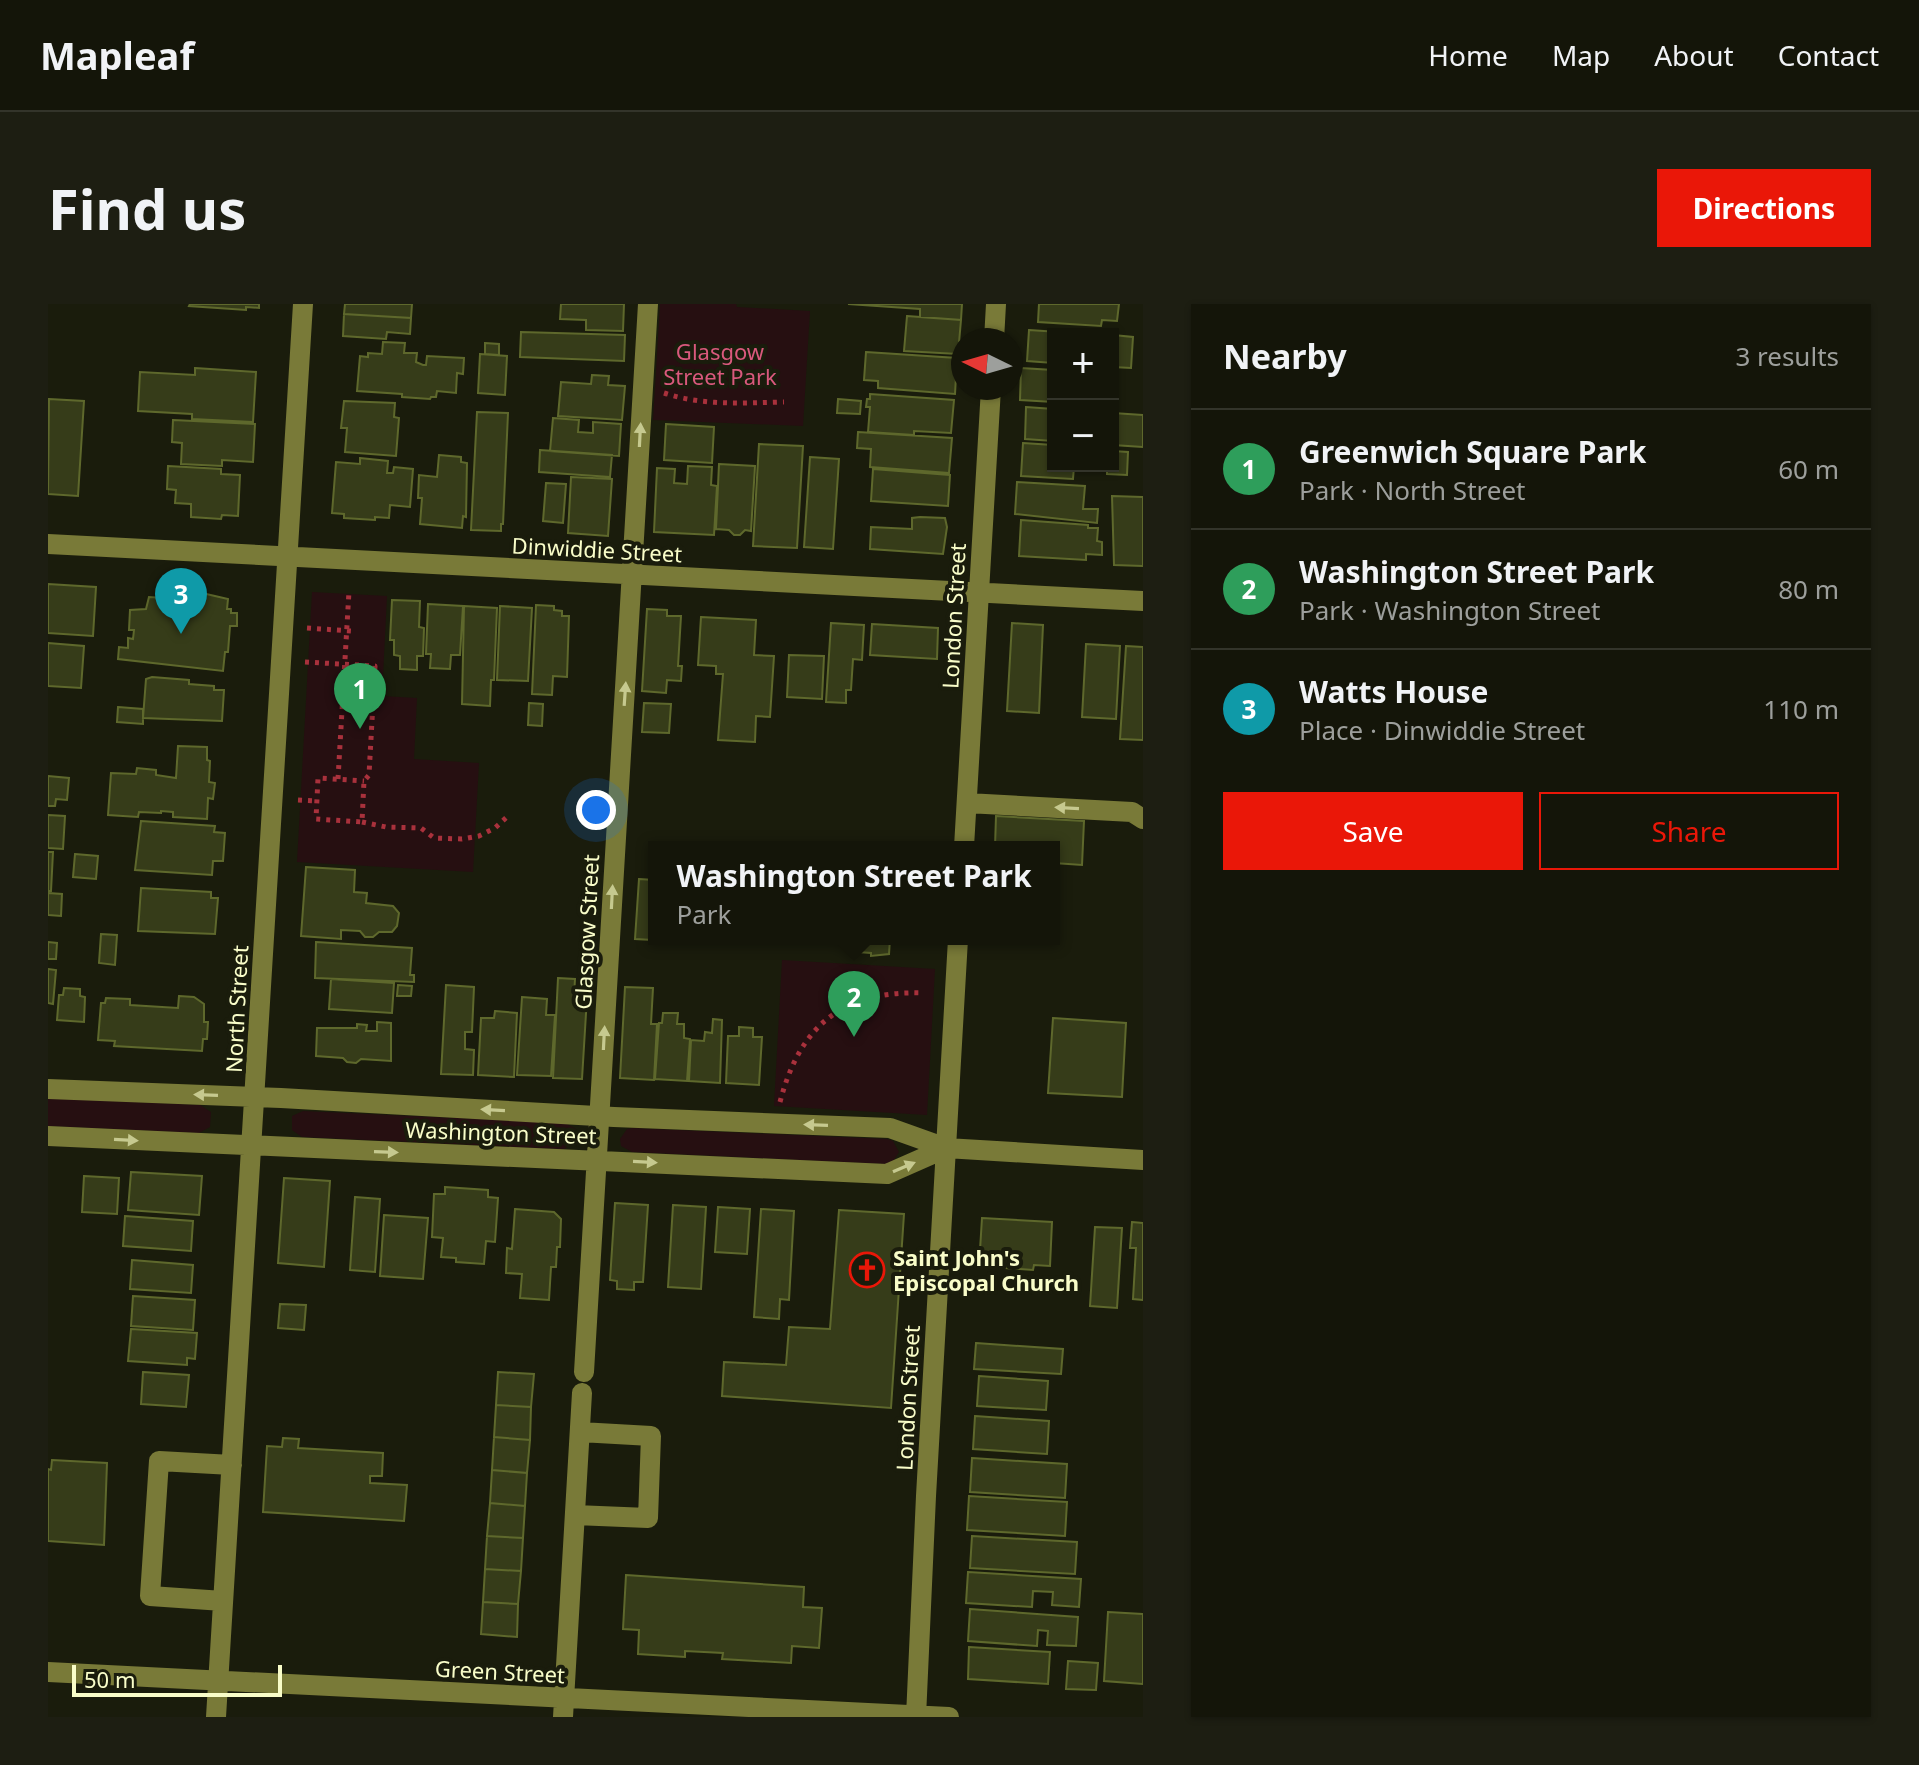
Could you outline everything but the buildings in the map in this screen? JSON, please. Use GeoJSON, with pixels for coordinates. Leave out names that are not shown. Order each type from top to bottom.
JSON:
{"type":"FeatureCollection","features":[{"type":"Feature","properties":{"kind":"street","name":"North Street"},"geometry":{"type":"LineString","coordinates":[[216,1717],[303,304]]}},
{"type":"Feature","properties":{"kind":"street","name":"Glasgow Street"},"geometry":{"type":"LineString","coordinates":[[584,1372],[648,304]]}},
{"type":"Feature","properties":{"kind":"street"},"geometry":{"type":"LineString","coordinates":[[995,328],[996,304]]}},
{"type":"Feature","properties":{"kind":"street","name":"London Street"},"geometry":{"type":"LineString","coordinates":[[964,841],[990,400]]}},
{"type":"Feature","properties":{"kind":"street","name":"Dinwiddie Street"},"geometry":{"type":"LineString","coordinates":[[48,544],[1143,601]]}},
{"type":"Feature","properties":{"kind":"street"},"geometry":{"type":"LineString","coordinates":[[967,803],[1132,812],[1143,819]]}},
{"type":"Feature","properties":{"kind":"street","name":"London Street"},"geometry":{"type":"LineString","coordinates":[[917,1716],[926,1496],[958,945]]}},
{"type":"Feature","properties":{"kind":"street","name":"Washington Street"},"geometry":{"type":"LineString","coordinates":[[48,1089],[890,1128],[946,1148],[1143,1160]]}},
{"type":"Feature","properties":{"kind":"street","name":"Washington Street"},"geometry":{"type":"LineString","coordinates":[[48,1136],[887,1174],[946,1148]]}},
{"type":"Feature","properties":{"kind":"street"},"geometry":{"type":"LineString","coordinates":[[564,1707],[582,1393]]}},
{"type":"Feature","properties":{"kind":"street"},"geometry":{"type":"LineString","coordinates":[[575,1515],[648,1518],[651,1436],[580,1432]]}},
{"type":"Feature","properties":{"kind":"street"},"geometry":{"type":"LineString","coordinates":[[223,1601],[150,1596],[159,1461],[232,1465]]}},
{"type":"Feature","properties":{"kind":"street","name":"Green Street"},"geometry":{"type":"LineString","coordinates":[[48,1672],[218,1681],[564,1707],[949,1717]]}},
{"type":"Feature","properties":{"kind":"path"},"geometry":{"type":"LineString","coordinates":[[656,390],[691,402],[784,402]]}},
{"type":"Feature","properties":{"kind":"path"},"geometry":{"type":"LineString","coordinates":[[338,779],[349,591]]}},
{"type":"Feature","properties":{"kind":"path"},"geometry":{"type":"LineString","coordinates":[[307,628],[349,631]]}},
{"type":"Feature","properties":{"kind":"path"},"geometry":{"type":"LineString","coordinates":[[305,662],[375,666],[369,775],[364,781],[362,822]]}},
{"type":"Feature","properties":{"kind":"path"},"geometry":{"type":"LineString","coordinates":[[364,781],[318,778],[316,819],[421,828],[434,838],[462,839],[479,836],[495,828],[510,814]]}},
{"type":"Feature","properties":{"kind":"path"},"geometry":{"type":"LineString","coordinates":[[298,800],[317,801]]}},
{"type":"Feature","properties":{"kind":"path"},"geometry":{"type":"LineString","coordinates":[[780,1103],[787,1073],[798,1051],[829,1016],[872,996],[896,992],[924,993]]}},
{"type":"Feature","properties":{"kind":"green space","name":"Glasgow Street Park"},"geometry":{"type":"Polygon","coordinates":[[[660,304],[736,304],[737,307],[810,311],[803,426],[653,420],[660,304]]]}},
{"type":"Feature","properties":{"kind":"green space"},"geometry":{"type":"Polygon","coordinates":[[[312,592],[387,596],[382,696],[417,698],[414,759],[479,763],[473,872],[297,862],[312,592]]]}},
{"type":"Feature","properties":{"kind":"green space"},"geometry":{"type":"Polygon","coordinates":[[[782,960],[935,969],[927,1115],[774,1106],[782,960]]]}},
{"type":"Feature","properties":{"kind":"green space"},"geometry":{"type":"Polygon","coordinates":[[[48,1098],[200,1105],[211,1112],[210,1127],[199,1133],[48,1126],[48,1098]]]}},
{"type":"Feature","properties":{"kind":"green space"},"geometry":{"type":"Polygon","coordinates":[[[303,1111],[565,1123],[576,1129],[575,1143],[564,1149],[302,1137],[292,1130],[292,1116],[303,1111]]]}},
{"type":"Feature","properties":{"kind":"green space"},"geometry":{"type":"Polygon","coordinates":[[[627,1129],[887,1139],[893,1141],[899,1152],[892,1163],[886,1164],[632,1152],[621,1146],[620,1139],[627,1129]]]}},
{"type":"Feature","properties":{"kind":"place","name":"Watts House"},"geometry":{"type":"Point","coordinates":[181,634]}},
{"type":"Feature","properties":{"kind":"place","name":"Greenwich Square Park"},"geometry":{"type":"Point","coordinates":[360,729]}},
{"type":"Feature","properties":{"kind":"place","name":"Washington Street Park"},"geometry":{"type":"Point","coordinates":[854,1037]}},
{"type":"Feature","properties":{"kind":"place","name":"Saint John's Episcopal Church"},"geometry":{"type":"Point","coordinates":[867,1270]}}]}
